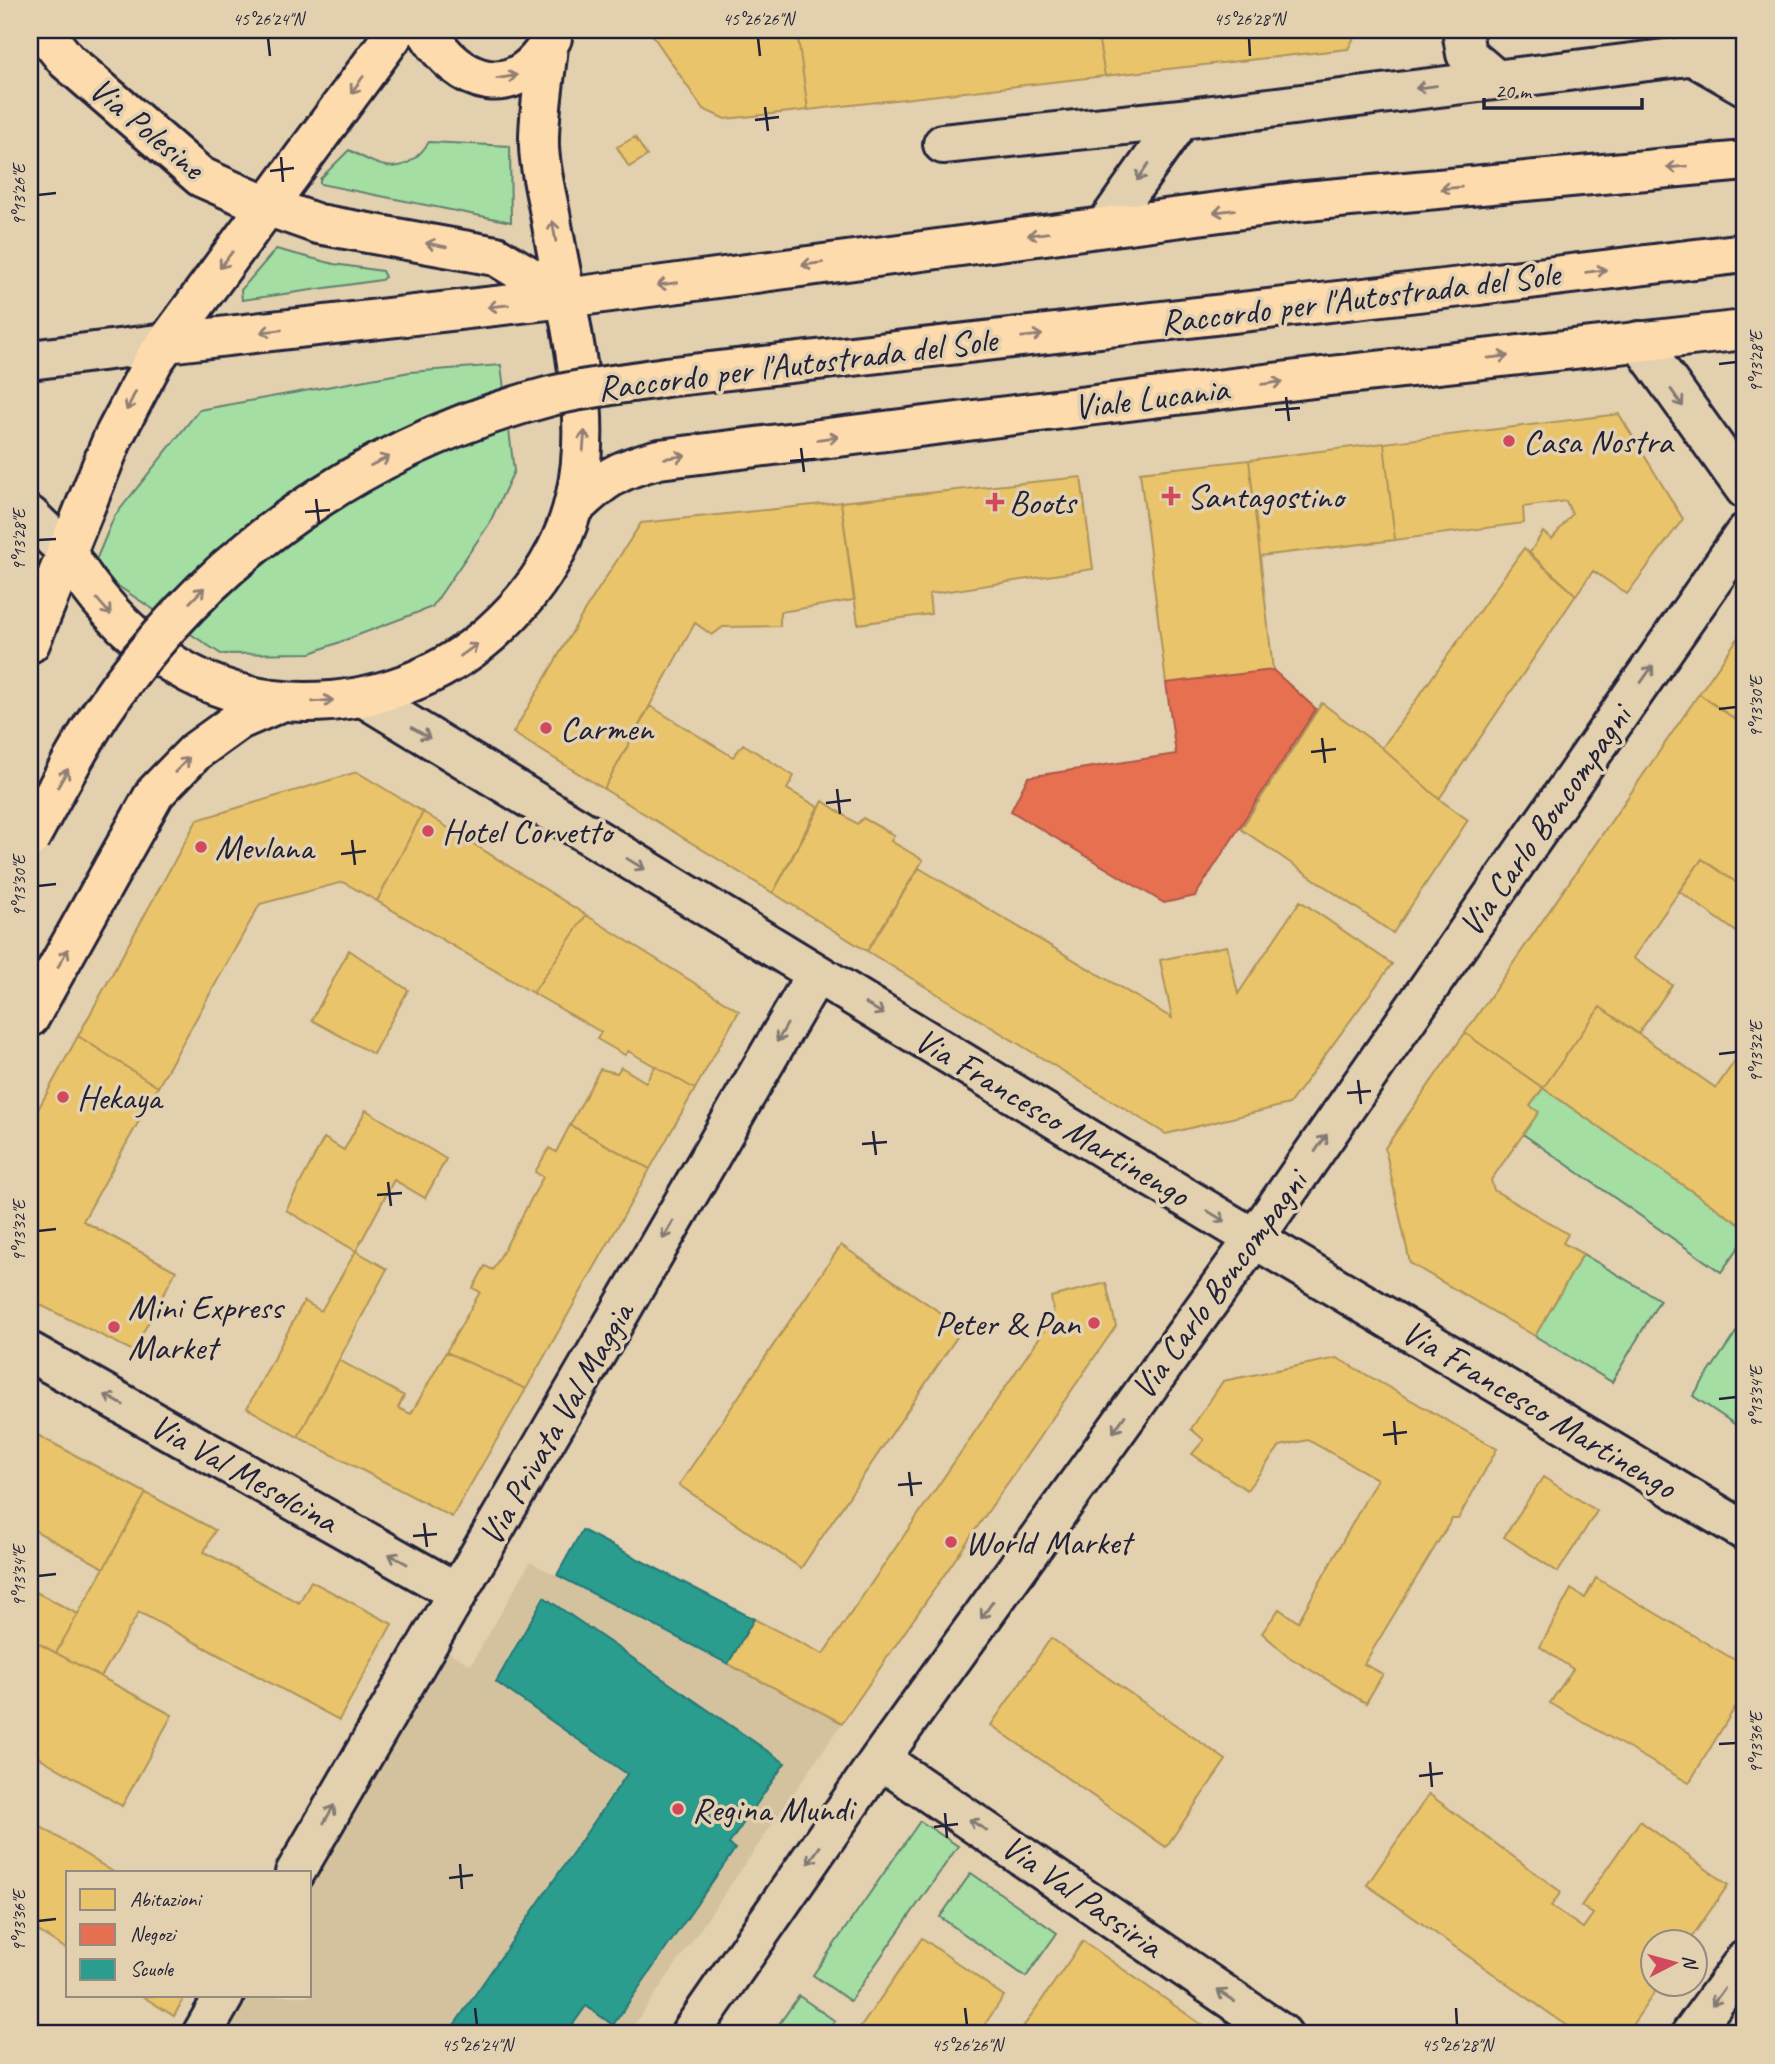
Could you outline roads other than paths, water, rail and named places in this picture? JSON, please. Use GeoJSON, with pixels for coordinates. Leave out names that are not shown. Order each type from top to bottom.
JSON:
{"type":"FeatureCollection","features":[{"type":"Feature","properties":{"kind":"main road","name":"Via Polesine"},"geometry":{"type":"LineString","coordinates":[[42,30],[67,61],[201,177],[267,206],[318,224],[496,256],[565,298]]}},
{"type":"Feature","properties":{"kind":"main road"},"geometry":{"type":"LineString","coordinates":[[30,643],[113,438],[136,392],[166,343],[397,30]]}},
{"type":"Feature","properties":{"kind":"main road"},"geometry":{"type":"LineString","coordinates":[[426,30],[441,54],[455,68],[484,79],[520,75],[539,60],[552,38]]}},
{"type":"Feature","properties":{"kind":"main road"},"geometry":{"type":"LineString","coordinates":[[66,551],[107,611],[136,639],[170,664],[244,694],[283,701],[363,697],[404,686],[438,671],[470,651],[504,621],[535,587],[552,558],[573,509],[585,429],[539,147],[552,38]]}},
{"type":"Feature","properties":{"kind":"main road"},"geometry":{"type":"LineString","coordinates":[[166,343],[565,298],[1295,202],[1745,161]]}},
{"type":"Feature","properties":{"kind":"main road","name":"Raccordo per l'Autostrada del Sole"},"geometry":{"type":"LineString","coordinates":[[30,838],[101,714],[170,624],[208,584],[259,539],[343,481],[446,431],[553,396],[666,377],[1745,253]]}},
{"type":"Feature","properties":{"kind":"main road","name":"Viale Lucania"},"geometry":{"type":"LineString","coordinates":[[573,509],[597,484],[623,468],[659,459],[1745,330]]}},
{"type":"Feature","properties":{"kind":"main road"},"geometry":{"type":"LineString","coordinates":[[30,1017],[155,793],[195,751],[239,720],[283,701]]}},
{"type":"Feature","properties":{"kind":"street"},"geometry":{"type":"LineString","coordinates":[[1462,30],[1466,54],[1494,78]]}},
{"type":"Feature","properties":{"kind":"street"},"geometry":{"type":"LineString","coordinates":[[943,144],[1181,119],[1494,78],[1745,49]]}},
{"type":"Feature","properties":{"kind":"street"},"geometry":{"type":"LineString","coordinates":[[1691,55],[1745,86]]}},
{"type":"Feature","properties":{"kind":"street"},"geometry":{"type":"LineString","coordinates":[[1106,225],[1181,119]]}},
{"type":"Feature","properties":{"kind":"street"},"geometry":{"type":"LineString","coordinates":[[1639,341],[1745,489]]}},
{"type":"Feature","properties":{"kind":"street"},"geometry":{"type":"LineString","coordinates":[[30,360],[166,343]]}},
{"type":"Feature","properties":{"kind":"street"},"geometry":{"type":"LineString","coordinates":[[30,516],[66,551]]}},
{"type":"Feature","properties":{"kind":"street","name":"Via Carlo Boncompagni"},"geometry":{"type":"LineString","coordinates":[[690,2034],[880,1759],[1254,1239],[1745,533]]}},
{"type":"Feature","properties":{"kind":"street","name":"Via Francesco Martinengo"},"geometry":{"type":"LineString","coordinates":[[363,697],[1254,1239],[1745,1531]]}},
{"type":"Feature","properties":{"kind":"street","name":"Via Privata Val Maggia"},"geometry":{"type":"LineString","coordinates":[[296,1871],[816,974]]}},
{"type":"Feature","properties":{"kind":"street","name":"Via Val Mesolcina"},"geometry":{"type":"LineString","coordinates":[[30,1352],[458,1592]]}},
{"type":"Feature","properties":{"kind":"street","name":"Via Val Passiria"},"geometry":{"type":"LineString","coordinates":[[880,1759],[1282,2034]]}},
{"type":"Feature","properties":{"kind":"street"},"geometry":{"type":"LineString","coordinates":[[1691,2034],[1745,1960]]}},
{"type":"Feature","properties":{"kind":"street"},"geometry":{"type":"LineString","coordinates":[[202,2034],[223,1997]]}},
{"type":"Feature","properties":{"kind":"place","name":"Casa Nostra"},"geometry":{"type":"Point","coordinates":[1509,441]}},
{"type":"Feature","properties":{"kind":"place","name":"Santagostino"},"geometry":{"type":"Point","coordinates":[1171,496]}},
{"type":"Feature","properties":{"kind":"place","name":"Boots"},"geometry":{"type":"Point","coordinates":[995,502]}},
{"type":"Feature","properties":{"kind":"place","name":"Carmen"},"geometry":{"type":"Point","coordinates":[546,728]}},
{"type":"Feature","properties":{"kind":"place","name":"Hotel Corvetto"},"geometry":{"type":"Point","coordinates":[428,831]}},
{"type":"Feature","properties":{"kind":"place","name":"Mevlana"},"geometry":{"type":"Point","coordinates":[201,847]}},
{"type":"Feature","properties":{"kind":"place","name":"Hekaya"},"geometry":{"type":"Point","coordinates":[63,1097]}},
{"type":"Feature","properties":{"kind":"place","name":"Peter & Pan"},"geometry":{"type":"Point","coordinates":[1094,1323]}},
{"type":"Feature","properties":{"kind":"place","name":"Mini Express Market"},"geometry":{"type":"Point","coordinates":[114,1327]}},
{"type":"Feature","properties":{"kind":"place","name":"World Market"},"geometry":{"type":"Point","coordinates":[951,1542]}},
{"type":"Feature","properties":{"kind":"place","name":"Regina Mundi"},"geometry":{"type":"Point","coordinates":[678,1809]}}]}
